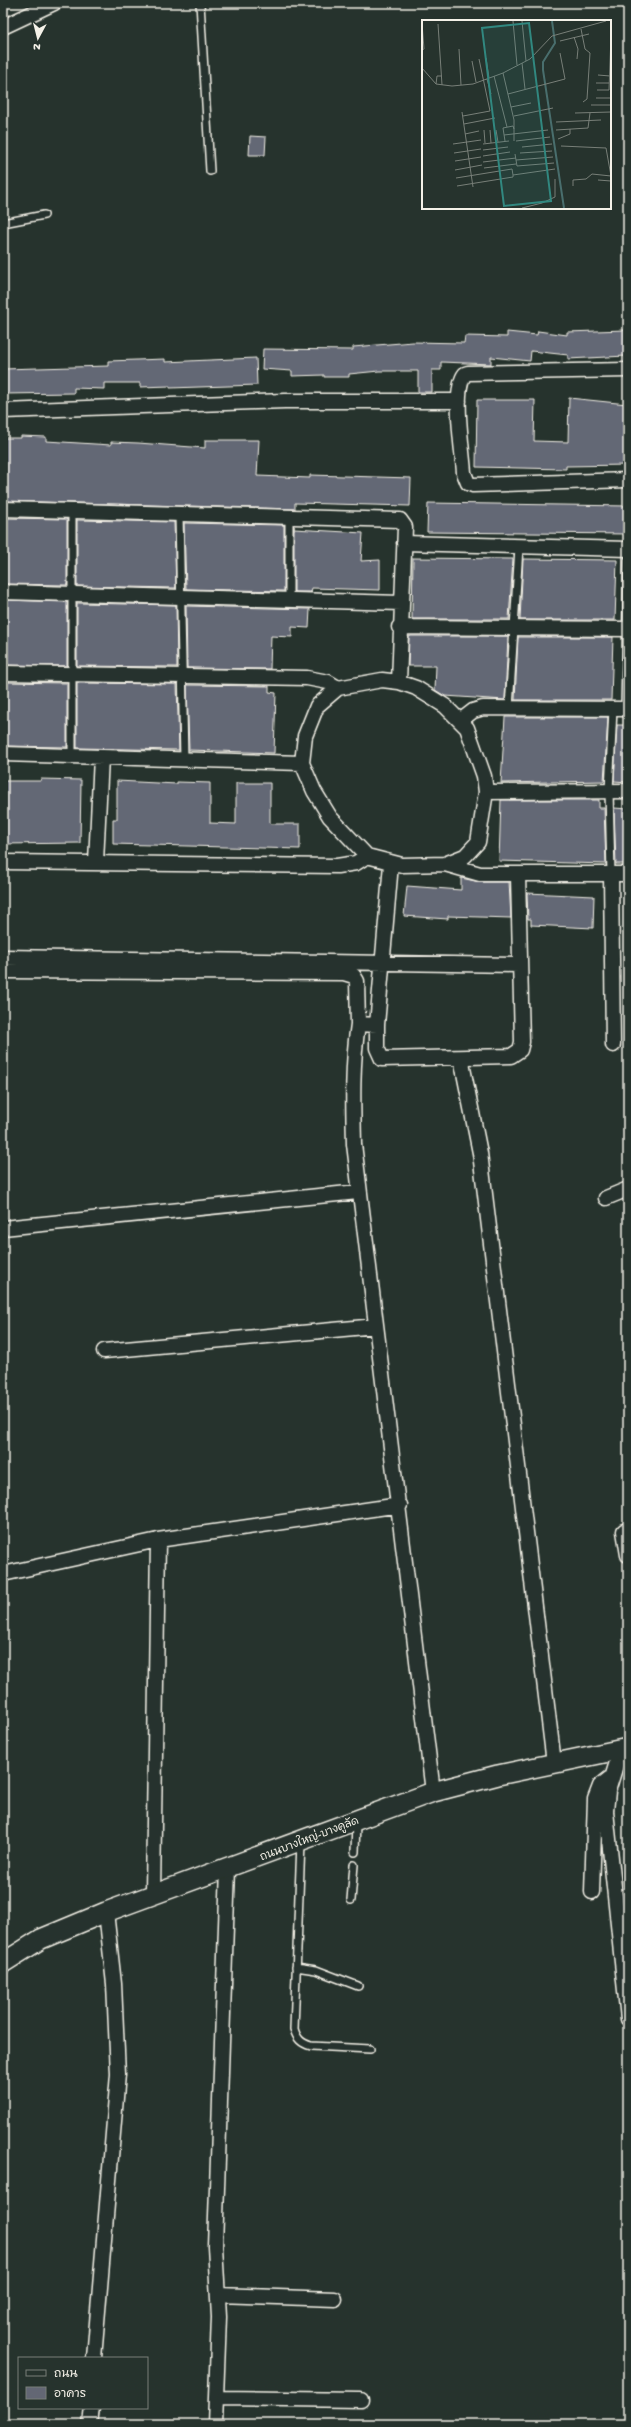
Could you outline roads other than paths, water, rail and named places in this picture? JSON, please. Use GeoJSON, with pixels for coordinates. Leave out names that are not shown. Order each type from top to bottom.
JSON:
{"type":"FeatureCollection","features":[{"type":"Feature","properties":{"kind":"street"},"geometry":{"type":"LineString","coordinates":[[3,27],[54,3]]}},
{"type":"Feature","properties":{"kind":"street"},"geometry":{"type":"LineString","coordinates":[[628,370],[468,373],[465,374],[460,381],[459,401],[464,473],[468,483],[473,485],[628,480]]}},
{"type":"Feature","properties":{"kind":"street"},"geometry":{"type":"LineString","coordinates":[[3,411],[285,401],[459,401]]}},
{"type":"Feature","properties":{"kind":"street"},"geometry":{"type":"LineString","coordinates":[[3,509],[400,520],[405,527],[399,627],[399,682]]}},
{"type":"Feature","properties":{"kind":"street"},"geometry":{"type":"LineString","coordinates":[[404,543],[628,549]]}},
{"type":"Feature","properties":{"kind":"street"},"geometry":{"type":"LineString","coordinates":[[3,592],[400,603]]}},
{"type":"Feature","properties":{"kind":"street"},"geometry":{"type":"LineString","coordinates":[[399,627],[626,629]]}},
{"type":"Feature","properties":{"kind":"street"},"geometry":{"type":"LineString","coordinates":[[3,673],[307,678],[328,682],[338,688]]}},
{"type":"Feature","properties":{"kind":"street"},"geometry":{"type":"LineString","coordinates":[[445,864],[465,856],[478,842],[486,792],[484,776],[467,728],[445,706],[416,688],[399,682],[382,680],[338,688],[317,706],[305,736],[302,763],[314,791],[330,817],[367,856],[391,864],[445,864],[480,874],[628,874]]}},
{"type":"Feature","properties":{"kind":"street"},"geometry":{"type":"LineString","coordinates":[[460,721],[473,711],[483,708],[622,709]]}},
{"type":"Feature","properties":{"kind":"street"},"geometry":{"type":"LineString","coordinates":[[3,754],[302,763]]}},
{"type":"Feature","properties":{"kind":"street"},"geometry":{"type":"LineString","coordinates":[[96,862],[101,757]]}},
{"type":"Feature","properties":{"kind":"street"},"geometry":{"type":"LineString","coordinates":[[486,792],[628,791]]}},
{"type":"Feature","properties":{"kind":"street"},"geometry":{"type":"LineString","coordinates":[[3,862],[337,866],[356,862],[367,856]]}},
{"type":"Feature","properties":{"kind":"street"},"geometry":{"type":"LineString","coordinates":[[391,864],[377,1025],[377,1048],[382,1059],[511,1056],[520,1050],[522,1042],[518,875]]}},
{"type":"Feature","properties":{"kind":"street"},"geometry":{"type":"LineString","coordinates":[[611,874],[613,1045]]}},
{"type":"Feature","properties":{"kind":"street"},"geometry":{"type":"LineString","coordinates":[[3,956],[519,965]]}},
{"type":"Feature","properties":{"kind":"street"},"geometry":{"type":"LineString","coordinates":[[3,971],[344,973],[354,976],[358,981],[358,1024],[353,1064],[354,1144],[358,1192],[400,1505],[433,1792]]}},
{"type":"Feature","properties":{"kind":"street"},"geometry":{"type":"LineString","coordinates":[[358,1024],[377,1025]]}},
{"type":"Feature","properties":{"kind":"street"},"geometry":{"type":"LineString","coordinates":[[461,1058],[480,1153],[554,1763]]}},
{"type":"Feature","properties":{"kind":"street"},"geometry":{"type":"LineString","coordinates":[[606,1198],[628,1189]]}},
{"type":"Feature","properties":{"kind":"street"},"geometry":{"type":"LineString","coordinates":[[3,1228],[358,1192]]}},
{"type":"Feature","properties":{"kind":"street"},"geometry":{"type":"LineString","coordinates":[[104,1351],[376,1326]]}},
{"type":"Feature","properties":{"kind":"street"},"geometry":{"type":"LineString","coordinates":[[3,1574],[158,1540],[400,1505]]}},
{"type":"Feature","properties":{"kind":"street"},"geometry":{"type":"LineString","coordinates":[[624,1531],[628,1555]]}},
{"type":"Feature","properties":{"kind":"street"},"geometry":{"type":"LineString","coordinates":[[153,1894],[158,1540]]}},
{"type":"Feature","properties":{"kind":"street"},"geometry":{"type":"LineString","coordinates":[[624,1749],[612,1776],[606,1811],[623,1934],[628,2019]]}},
{"type":"Feature","properties":{"kind":"street","name":"ถนนบางใหญ่-บางคูลัด"},"geometry":{"type":"LineString","coordinates":[[3,1963],[41,1939],[106,1912],[433,1792],[554,1763],[624,1749]]}},
{"type":"Feature","properties":{"kind":"street"},"geometry":{"type":"LineString","coordinates":[[592,1892],[595,1799],[600,1786],[612,1776]]}},
{"type":"Feature","properties":{"kind":"street"},"geometry":{"type":"LineString","coordinates":[[215,2424],[218,2398],[218,2295],[215,2246],[228,1868]]}},
{"type":"Feature","properties":{"kind":"street"},"geometry":{"type":"LineString","coordinates":[[94,2357],[118,2074],[114,1984],[106,1912]]}},
{"type":"Feature","properties":{"kind":"street"},"geometry":{"type":"LineString","coordinates":[[218,2295],[335,2299]]}},
{"type":"Feature","properties":{"kind":"street"},"geometry":{"type":"LineString","coordinates":[[218,2398],[361,2400]]}},
{"type":"Feature","properties":{"kind":"street"},"geometry":{"type":"LineString","coordinates":[[90,2424],[92,2409]]}},
{"type":"Feature","properties":{"kind":"lane"},"geometry":{"type":"LineString","coordinates":[[200,3],[210,171]]}},
{"type":"Feature","properties":{"kind":"lane"},"geometry":{"type":"LineString","coordinates":[[3,223],[44,215]]}},
{"type":"Feature","properties":{"kind":"lane"},"geometry":{"type":"LineString","coordinates":[[72,511],[70,594],[72,756]]}},
{"type":"Feature","properties":{"kind":"lane"},"geometry":{"type":"LineString","coordinates":[[180,515],[184,759]]}},
{"type":"Feature","properties":{"kind":"lane"},"geometry":{"type":"LineString","coordinates":[[289,599],[290,516]]}},
{"type":"Feature","properties":{"kind":"lane"},"geometry":{"type":"LineString","coordinates":[[509,708],[512,627],[519,547]]}},
{"type":"Feature","properties":{"kind":"lane"},"geometry":{"type":"LineString","coordinates":[[611,874],[609,791],[622,709],[628,560]]}},
{"type":"Feature","properties":{"kind":"lane"},"geometry":{"type":"LineString","coordinates":[[355,1852],[356,1820]]}},
{"type":"Feature","properties":{"kind":"lane"},"geometry":{"type":"LineString","coordinates":[[301,1840],[294,2029],[297,2037],[303,2043],[311,2046],[370,2049]]}},
{"type":"Feature","properties":{"kind":"lane"},"geometry":{"type":"LineString","coordinates":[[351,1900],[354,1865]]}},
{"type":"Feature","properties":{"kind":"lane"},"geometry":{"type":"LineString","coordinates":[[296,1967],[316,1970],[358,1986]]}}]}
